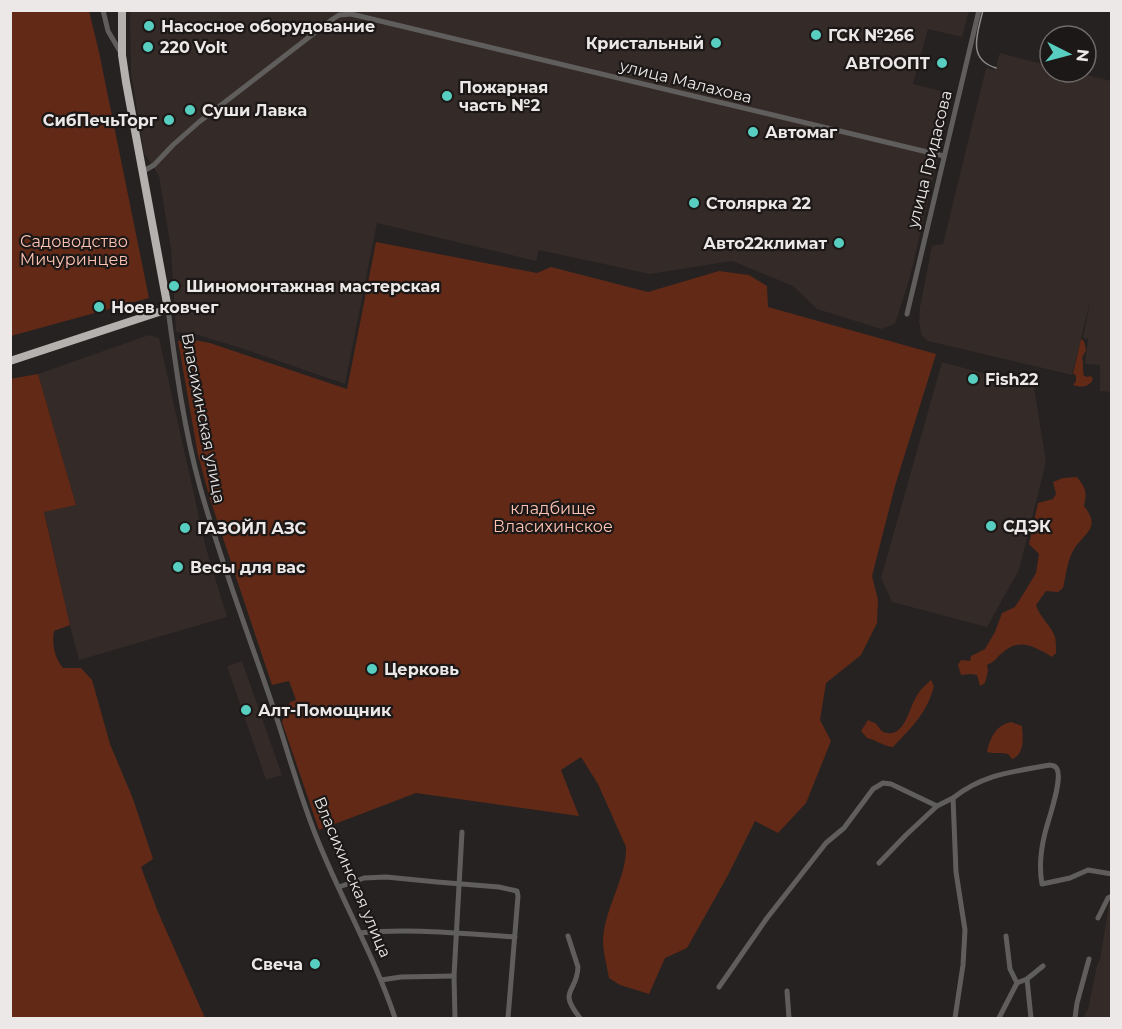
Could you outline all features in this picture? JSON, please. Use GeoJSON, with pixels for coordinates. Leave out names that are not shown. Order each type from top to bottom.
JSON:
{"type":"FeatureCollection","features":[{"type":"Feature","properties":{"kind":"highway","name":"Власихинская улица"},"geometry":{"type":"LineString","coordinates":[[123,10],[122,55],[127,92],[168,309]]}},
{"type":"Feature","properties":{"kind":"highway"},"geometry":{"type":"LineString","coordinates":[[10,361],[168,309]]}},
{"type":"Feature","properties":{"kind":"street"},"geometry":{"type":"LineString","coordinates":[[103,10],[108,31],[122,55]]}},
{"type":"Feature","properties":{"kind":"street","name":"улица Гридасова"},"geometry":{"type":"LineString","coordinates":[[907,314],[978,10]]}},
{"type":"Feature","properties":{"kind":"street","name":"улица Малахова"},"geometry":{"type":"LineString","coordinates":[[142,172],[154,165],[199,122],[330,21],[339,15],[351,12],[944,156]]}},
{"type":"Feature","properties":{"kind":"street","name":"Власихинская улица"},"geometry":{"type":"LineString","coordinates":[[168,309],[179,382],[200,486],[218,547],[275,710],[315,834],[381,980],[395,1018]]}},
{"type":"Feature","properties":{"kind":"street"},"geometry":{"type":"LineString","coordinates":[[879,863],[937,806],[966,788],[998,774],[1050,765],[1058,770],[1059,777],[1041,857],[1042,884],[1070,878],[1088,870],[1112,874]]}},
{"type":"Feature","properties":{"kind":"street"},"geometry":{"type":"LineString","coordinates":[[719,987],[767,918],[826,843],[844,828],[873,789],[883,783],[891,784],[937,806]]}},
{"type":"Feature","properties":{"kind":"street"},"geometry":{"type":"LineString","coordinates":[[953,798],[956,872],[965,930],[963,965],[955,1018]]}},
{"type":"Feature","properties":{"kind":"street"},"geometry":{"type":"LineString","coordinates":[[455,1018],[454,976],[462,832]]}},
{"type":"Feature","properties":{"kind":"street"},"geometry":{"type":"LineString","coordinates":[[339,887],[364,878],[386,877],[499,886],[517,891],[508,1018]]}},
{"type":"Feature","properties":{"kind":"street"},"geometry":{"type":"LineString","coordinates":[[1098,918],[1108,898],[1112,896]]}},
{"type":"Feature","properties":{"kind":"street"},"geometry":{"type":"LineString","coordinates":[[360,933],[384,931],[515,937]]}},
{"type":"Feature","properties":{"kind":"street"},"geometry":{"type":"LineString","coordinates":[[568,936],[578,967],[568,999],[580,1018]]}},
{"type":"Feature","properties":{"kind":"street"},"geometry":{"type":"LineString","coordinates":[[1006,936],[1010,969],[1017,983]]}},
{"type":"Feature","properties":{"kind":"street"},"geometry":{"type":"LineString","coordinates":[[1076,1018],[1077,1003],[1089,959]]}},
{"type":"Feature","properties":{"kind":"street"},"geometry":{"type":"LineString","coordinates":[[999,1018],[1017,983],[1027,979],[1043,966]]}},
{"type":"Feature","properties":{"kind":"street"},"geometry":{"type":"LineString","coordinates":[[381,980],[401,977],[454,976]]}},
{"type":"Feature","properties":{"kind":"street"},"geometry":{"type":"LineString","coordinates":[[1027,979],[1031,1018]]}},
{"type":"Feature","properties":{"kind":"street"},"geometry":{"type":"LineString","coordinates":[[787,991],[789,1018]]}},
{"type":"Feature","properties":{"kind":"shaded area"},"geometry":{"type":"Polygon","coordinates":[[[130,11],[969,11],[962,37],[928,29],[913,84],[953,94],[910,277],[895,324],[881,329],[817,309],[793,286],[732,261],[650,274],[539,250],[536,261],[377,223],[345,384],[244,349],[191,333],[176,332],[171,249],[159,176],[144,153],[131,74],[130,11]]]}},
{"type":"Feature","properties":{"kind":"shaded area"},"geometry":{"type":"Polygon","coordinates":[[[1000,53],[1038,63],[1038,84],[1098,84],[1098,78],[1111,81],[1111,392],[1100,391],[1100,365],[1085,364],[1088,339],[1083,338],[1091,298],[1072,375],[928,341],[921,334],[920,307],[932,246],[943,244],[986,68],[995,70],[1000,53]]]}},
{"type":"Feature","properties":{"kind":"shaded area"},"geometry":{"type":"Polygon","coordinates":[[[149,335],[159,338],[206,548],[227,617],[79,660],[44,511],[76,505],[38,374],[149,335]]]}},
{"type":"Feature","properties":{"kind":"shaded area"},"geometry":{"type":"Polygon","coordinates":[[[942,362],[1034,387],[1046,462],[1019,570],[987,627],[892,602],[881,578],[942,362]]]}},
{"type":"Feature","properties":{"kind":"shaded area"},"geometry":{"type":"Polygon","coordinates":[[[242,661],[282,775],[266,780],[227,666],[242,661]]]}},
{"type":"Feature","properties":{"kind":"shaded area"},"geometry":{"type":"Polygon","coordinates":[[[1111,902],[1111,1018],[1085,1018],[1100,960],[1111,902]]]}},
{"type":"Feature","properties":{"kind":"green space","name":"Садоводство Мичуринцев"},"geometry":{"type":"Polygon","coordinates":[[[11,10],[89,11],[149,298],[11,336],[11,10]]]}},
{"type":"Feature","properties":{"kind":"green space","name":"кладбище Власихинское"},"geometry":{"type":"Polygon","coordinates":[[[376,242],[537,273],[551,267],[648,292],[719,271],[749,275],[767,286],[768,307],[936,354],[895,486],[872,576],[878,600],[877,623],[861,655],[826,683],[820,720],[831,741],[806,803],[778,833],[755,821],[687,948],[665,958],[649,994],[620,985],[609,978],[603,945],[604,928],[623,870],[626,847],[598,784],[581,757],[561,770],[579,816],[416,793],[319,830],[282,722],[290,702],[296,700],[289,681],[272,685],[210,499],[198,455],[178,341],[190,339],[210,343],[347,389],[376,242]]]}},
{"type":"Feature","properties":{"kind":"green space"},"geometry":{"type":"Polygon","coordinates":[[[1081,339],[1084,341],[1086,350],[1082,358],[1084,376],[1093,378],[1088,385],[1082,386],[1073,385],[1076,381],[1076,375],[1073,374],[1081,339]]]}},
{"type":"Feature","properties":{"kind":"green space"},"geometry":{"type":"Polygon","coordinates":[[[38,374],[76,505],[44,512],[70,625],[54,631],[54,650],[63,668],[81,668],[92,680],[110,744],[133,799],[153,859],[141,867],[158,912],[205,1018],[11,1018],[10,379],[38,374]]]}},
{"type":"Feature","properties":{"kind":"green space"},"geometry":{"type":"Polygon","coordinates":[[[1077,477],[1085,490],[1084,506],[1089,514],[1091,525],[1071,555],[1063,588],[1058,592],[1046,591],[1036,605],[1055,637],[1056,653],[1052,657],[1027,645],[1015,645],[1008,648],[987,665],[985,683],[980,686],[977,675],[961,675],[958,665],[961,660],[970,661],[971,656],[985,649],[1002,613],[1015,607],[1036,573],[1039,554],[1029,544],[1038,503],[1053,499],[1056,494],[1053,482],[1063,478],[1077,477]]]}},
{"type":"Feature","properties":{"kind":"green space"},"geometry":{"type":"Polygon","coordinates":[[[931,680],[934,686],[923,712],[893,747],[867,738],[861,731],[868,720],[881,731],[893,733],[898,730],[918,694],[931,680]]]}},
{"type":"Feature","properties":{"kind":"green space"},"geometry":{"type":"Polygon","coordinates":[[[1011,722],[1022,726],[1022,745],[1016,757],[1012,759],[1008,754],[987,752],[994,733],[1001,726],[1011,722]]]}},
{"type":"Feature","properties":{"kind":"tram line"},"geometry":{"type":"LineString","coordinates":[[983,10],[977,36],[977,51],[987,64],[996,68]]}},
{"type":"Feature","properties":{"kind":"place","name":"Насосное оборудование"},"geometry":{"type":"Point","coordinates":[149,26]}},
{"type":"Feature","properties":{"kind":"place","name":"ГСК №266"},"geometry":{"type":"Point","coordinates":[816,35]}},
{"type":"Feature","properties":{"kind":"place","name":"Кристальный"},"geometry":{"type":"Point","coordinates":[716,43]}},
{"type":"Feature","properties":{"kind":"place","name":"220 Volt"},"geometry":{"type":"Point","coordinates":[148,47]}},
{"type":"Feature","properties":{"kind":"place","name":"АВТООПТ"},"geometry":{"type":"Point","coordinates":[942,63]}},
{"type":"Feature","properties":{"kind":"place","name":"Пожарная часть №2"},"geometry":{"type":"Point","coordinates":[447,96]}},
{"type":"Feature","properties":{"kind":"place","name":"Суши Лавка"},"geometry":{"type":"Point","coordinates":[190,110]}},
{"type":"Feature","properties":{"kind":"place","name":"СибПечьТорг"},"geometry":{"type":"Point","coordinates":[169,120]}},
{"type":"Feature","properties":{"kind":"place","name":"Автомаг"},"geometry":{"type":"Point","coordinates":[753,132]}},
{"type":"Feature","properties":{"kind":"place","name":"Столярка 22"},"geometry":{"type":"Point","coordinates":[694,203]}},
{"type":"Feature","properties":{"kind":"place","name":"Авто22климат"},"geometry":{"type":"Point","coordinates":[839,243]}},
{"type":"Feature","properties":{"kind":"place","name":"Шиномонтажная мастерская"},"geometry":{"type":"Point","coordinates":[174,286]}},
{"type":"Feature","properties":{"kind":"place","name":"Ноев ковчег"},"geometry":{"type":"Point","coordinates":[99,307]}},
{"type":"Feature","properties":{"kind":"place","name":"Fish22"},"geometry":{"type":"Point","coordinates":[973,379]}},
{"type":"Feature","properties":{"kind":"place","name":"СДЭК"},"geometry":{"type":"Point","coordinates":[991,526]}},
{"type":"Feature","properties":{"kind":"place","name":"ГАЗОЙЛ АЗС"},"geometry":{"type":"Point","coordinates":[185,528]}},
{"type":"Feature","properties":{"kind":"place","name":"Весы для вас"},"geometry":{"type":"Point","coordinates":[178,567]}},
{"type":"Feature","properties":{"kind":"place","name":"Церковь"},"geometry":{"type":"Point","coordinates":[372,669]}},
{"type":"Feature","properties":{"kind":"place","name":"Алт-Помощник"},"geometry":{"type":"Point","coordinates":[246,710]}},
{"type":"Feature","properties":{"kind":"place","name":"Свеча"},"geometry":{"type":"Point","coordinates":[315,964]}}]}
